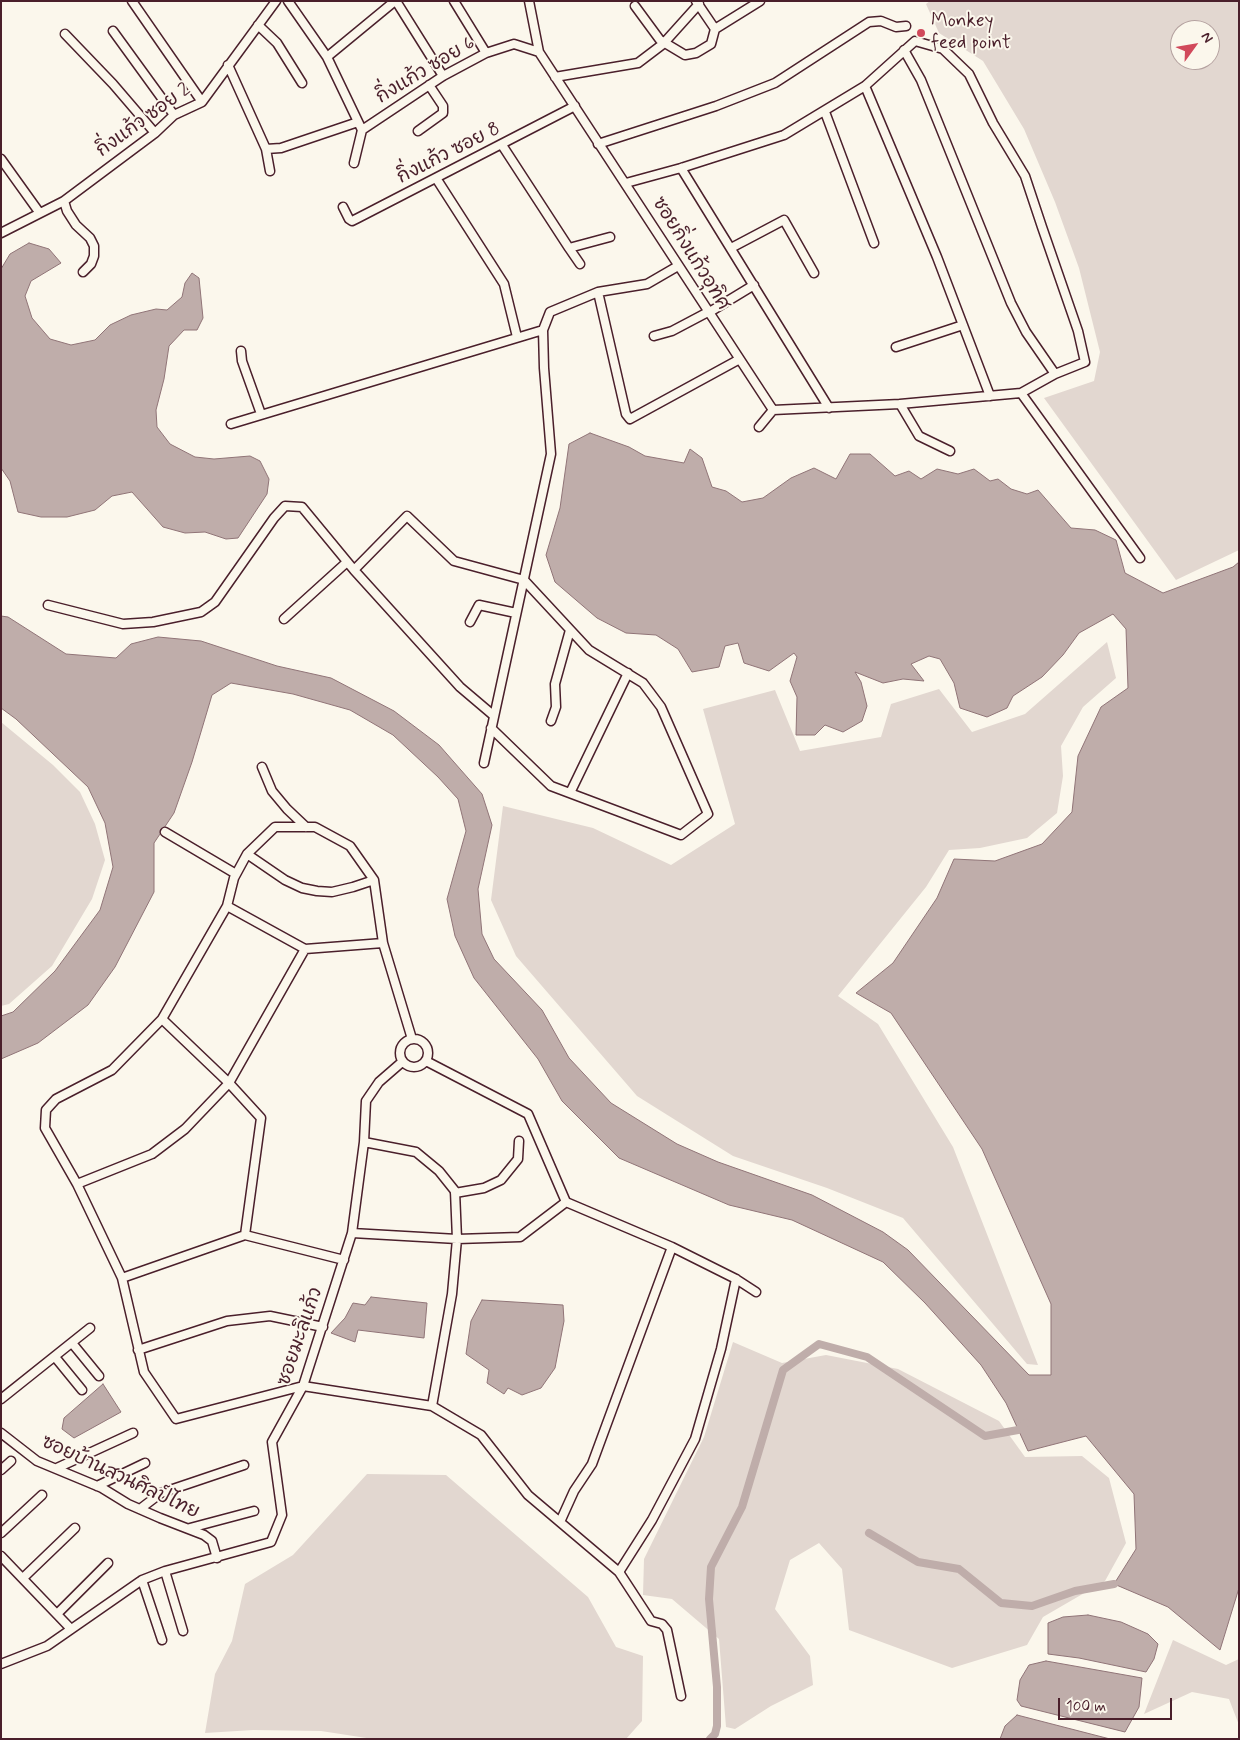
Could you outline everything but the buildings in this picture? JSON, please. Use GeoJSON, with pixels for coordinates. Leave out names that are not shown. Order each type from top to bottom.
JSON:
{"type":"FeatureCollection","features":[{"type":"Feature","properties":{"kind":"street"},"geometry":{"type":"LineString","coordinates":[[132,1],[202,102]]}},
{"type":"Feature","properties":{"kind":"street","name":"กิ่งแก้ว ซอย 2"},"geometry":{"type":"LineString","coordinates":[[1,233],[39,212],[64,201],[155,133],[174,115],[202,102],[276,1]]}},
{"type":"Feature","properties":{"kind":"street"},"geometry":{"type":"LineString","coordinates":[[288,1],[327,57],[360,126],[354,163]]}},
{"type":"Feature","properties":{"kind":"street"},"geometry":{"type":"LineString","coordinates":[[327,57],[396,1],[443,76]]}},
{"type":"Feature","properties":{"kind":"street"},"geometry":{"type":"LineString","coordinates":[[454,1],[486,53]]}},
{"type":"Feature","properties":{"kind":"street","name":"ซอยกิ่งแก้วอุทิศ"},"geometry":{"type":"LineString","coordinates":[[528,1],[539,52],[598,144],[626,183],[738,360],[773,410]]}},
{"type":"Feature","properties":{"kind":"street"},"geometry":{"type":"LineString","coordinates":[[635,6],[660,40],[685,55],[696,53],[711,44],[715,29],[760,1]]}},
{"type":"Feature","properties":{"kind":"street"},"geometry":{"type":"LineString","coordinates":[[555,77],[638,63],[664,43],[697,3],[715,29]]}},
{"type":"Feature","properties":{"kind":"street"},"geometry":{"type":"LineString","coordinates":[[598,144],[716,106],[775,84],[869,22],[881,21],[896,27],[906,26]]}},
{"type":"Feature","properties":{"kind":"street"},"geometry":{"type":"LineString","coordinates":[[258,25],[277,43],[302,83]]}},
{"type":"Feature","properties":{"kind":"street"},"geometry":{"type":"LineString","coordinates":[[113,31],[174,115]]}},
{"type":"Feature","properties":{"kind":"street"},"geometry":{"type":"LineString","coordinates":[[65,34],[155,133]]}},
{"type":"Feature","properties":{"kind":"street"},"geometry":{"type":"LineString","coordinates":[[626,183],[682,168],[784,135],[825,112],[865,86],[915,41],[943,49],[969,74],[993,122],[1025,176],[1078,331],[1085,362],[1055,374],[1021,393],[900,404],[773,410],[759,427]]}},
{"type":"Feature","properties":{"kind":"street","name":"กิ่งแก้ว ซอย 6"},"geometry":{"type":"LineString","coordinates":[[266,149],[281,148],[360,126],[429,84],[486,53],[514,44],[539,52]]}},
{"type":"Feature","properties":{"kind":"street"},"geometry":{"type":"LineString","coordinates":[[904,50],[921,80],[1011,303],[1026,332],[1055,374]]}},
{"type":"Feature","properties":{"kind":"street"},"geometry":{"type":"LineString","coordinates":[[228,65],[266,149],[270,171]]}},
{"type":"Feature","properties":{"kind":"street"},"geometry":{"type":"LineString","coordinates":[[418,131],[443,113],[443,106],[429,84]]}},
{"type":"Feature","properties":{"kind":"street"},"geometry":{"type":"LineString","coordinates":[[865,86],[963,325],[990,396]]}},
{"type":"Feature","properties":{"kind":"street","name":"กิ่งแก้ว ซอย 8"},"geometry":{"type":"LineString","coordinates":[[343,207],[352,221],[502,145],[574,106]]}},
{"type":"Feature","properties":{"kind":"street"},"geometry":{"type":"LineString","coordinates":[[825,112],[874,243]]}},
{"type":"Feature","properties":{"kind":"street"},"geometry":{"type":"LineString","coordinates":[[502,145],[580,264]]}},
{"type":"Feature","properties":{"kind":"street"},"geometry":{"type":"LineString","coordinates":[[1,159],[39,212]]}},
{"type":"Feature","properties":{"kind":"street"},"geometry":{"type":"LineString","coordinates":[[682,168],[828,408]]}},
{"type":"Feature","properties":{"kind":"street"},"geometry":{"type":"LineString","coordinates":[[436,178],[504,284],[517,337]]}},
{"type":"Feature","properties":{"kind":"street"},"geometry":{"type":"LineString","coordinates":[[64,201],[72,218],[90,238],[94,246],[94,256],[91,264],[82,272]]}},
{"type":"Feature","properties":{"kind":"street"},"geometry":{"type":"LineString","coordinates":[[731,248],[784,220],[814,273]]}},
{"type":"Feature","properties":{"kind":"street"},"geometry":{"type":"LineString","coordinates":[[569,248],[610,237]]}},
{"type":"Feature","properties":{"kind":"street"},"geometry":{"type":"LineString","coordinates":[[484,763],[551,454],[543,330],[550,312],[598,292],[647,284],[678,266]]}},
{"type":"Feature","properties":{"kind":"street"},"geometry":{"type":"LineString","coordinates":[[654,336],[672,331],[754,284]]}},
{"type":"Feature","properties":{"kind":"street"},"geometry":{"type":"LineString","coordinates":[[598,292],[626,414],[630,419],[738,360]]}},
{"type":"Feature","properties":{"kind":"street"},"geometry":{"type":"LineString","coordinates":[[896,347],[963,325]]}},
{"type":"Feature","properties":{"kind":"street"},"geometry":{"type":"LineString","coordinates":[[230,424],[543,330]]}},
{"type":"Feature","properties":{"kind":"street"},"geometry":{"type":"LineString","coordinates":[[241,351],[242,361],[261,414]]}},
{"type":"Feature","properties":{"kind":"street"},"geometry":{"type":"LineString","coordinates":[[1021,393],[1140,558]]}},
{"type":"Feature","properties":{"kind":"street"},"geometry":{"type":"LineString","coordinates":[[900,404],[918,436],[950,451]]}},
{"type":"Feature","properties":{"kind":"street"},"geometry":{"type":"LineString","coordinates":[[48,605],[124,624],[154,622],[201,612],[216,602],[274,518],[285,506],[302,507],[346,562],[460,687],[493,715]]}},
{"type":"Feature","properties":{"kind":"street"},"geometry":{"type":"LineString","coordinates":[[354,570],[407,516],[454,561],[524,580],[589,650],[643,682],[661,707],[708,814],[681,835],[551,786],[491,728]]}},
{"type":"Feature","properties":{"kind":"street"},"geometry":{"type":"LineString","coordinates":[[284,619],[346,562]]}},
{"type":"Feature","properties":{"kind":"street"},"geometry":{"type":"LineString","coordinates":[[470,622],[478,605],[516,613]]}},
{"type":"Feature","properties":{"kind":"street"},"geometry":{"type":"LineString","coordinates":[[551,722],[556,707],[555,684],[570,630]]}},
{"type":"Feature","properties":{"kind":"street"},"geometry":{"type":"LineString","coordinates":[[570,793],[628,673]]}},
{"type":"Feature","properties":{"kind":"street"},"geometry":{"type":"LineString","coordinates":[[262,767],[272,791],[306,827]]}},
{"type":"Feature","properties":{"kind":"street"},"geometry":{"type":"LineString","coordinates":[[412,1039],[383,944],[374,880],[350,846],[315,827],[276,827],[246,854],[236,874],[227,906],[162,1019],[112,1070],[56,1099],[46,1110],[45,1128],[77,1184],[122,1278],[144,1372],[176,1419],[304,1386],[432,1406],[481,1435],[528,1495],[619,1572],[651,1621],[662,1624],[667,1630],[681,1696]]}},
{"type":"Feature","properties":{"kind":"street"},"geometry":{"type":"LineString","coordinates":[[165,832],[236,874]]}},
{"type":"Feature","properties":{"kind":"street"},"geometry":{"type":"LineString","coordinates":[[246,854],[285,880],[317,892],[332,892],[374,880]]}},
{"type":"Feature","properties":{"kind":"street"},"geometry":{"type":"LineString","coordinates":[[227,906],[305,949],[383,944]]}},
{"type":"Feature","properties":{"kind":"street"},"geometry":{"type":"LineString","coordinates":[[77,1184],[152,1154],[185,1129],[229,1083],[305,949]]}},
{"type":"Feature","properties":{"kind":"street"},"geometry":{"type":"LineString","coordinates":[[162,1019],[229,1083],[261,1118],[245,1234]]}},
{"type":"Feature","properties":{"kind":"street"},"geometry":{"type":"LineString","coordinates":[[412,1039],[424,1044],[428,1052],[426,1061],[415,1068],[402,1062],[401,1048],[412,1039]]}},
{"type":"Feature","properties":{"kind":"street"},"geometry":{"type":"LineString","coordinates":[[426,1061],[528,1114],[566,1202],[672,1247],[736,1279],[756,1292]]}},
{"type":"Feature","properties":{"kind":"street","name":"ซอยมะลิแก้ว"},"geometry":{"type":"LineString","coordinates":[[1,1664],[47,1646],[142,1580],[165,1571],[271,1542],[282,1515],[272,1442],[304,1386],[352,1233],[364,1142],[366,1102],[379,1082],[402,1062]]}},
{"type":"Feature","properties":{"kind":"street"},"geometry":{"type":"LineString","coordinates":[[456,1192],[484,1188],[501,1180],[518,1159],[519,1141]]}},
{"type":"Feature","properties":{"kind":"street"},"geometry":{"type":"LineString","coordinates":[[364,1142],[416,1152],[440,1171],[456,1192],[457,1239],[452,1294],[432,1406]]}},
{"type":"Feature","properties":{"kind":"street"},"geometry":{"type":"LineString","coordinates":[[352,1233],[457,1239],[520,1237],[566,1202]]}},
{"type":"Feature","properties":{"kind":"street"},"geometry":{"type":"LineString","coordinates":[[122,1278],[245,1234],[344,1260]]}},
{"type":"Feature","properties":{"kind":"street"},"geometry":{"type":"LineString","coordinates":[[560,1522],[574,1491],[592,1464],[672,1247]]}},
{"type":"Feature","properties":{"kind":"street"},"geometry":{"type":"LineString","coordinates":[[619,1572],[652,1520],[695,1439],[721,1349],[736,1279]]}},
{"type":"Feature","properties":{"kind":"street"},"geometry":{"type":"LineString","coordinates":[[138,1350],[227,1320],[270,1316],[322,1327]]}},
{"type":"Feature","properties":{"kind":"street"},"geometry":{"type":"LineString","coordinates":[[1,1399],[90,1328]]}},
{"type":"Feature","properties":{"kind":"street"},"geometry":{"type":"LineString","coordinates":[[72,1343],[99,1376]]}},
{"type":"Feature","properties":{"kind":"street"},"geometry":{"type":"LineString","coordinates":[[55,1356],[82,1390]]}},
{"type":"Feature","properties":{"kind":"street","name":"ซอยบ้านสวนศิลป์ไทย"},"geometry":{"type":"LineString","coordinates":[[1,1433],[37,1462],[57,1468],[97,1486],[140,1510],[190,1528],[212,1541],[217,1558]]}},
{"type":"Feature","properties":{"kind":"street"},"geometry":{"type":"LineString","coordinates":[[57,1468],[133,1434]]}},
{"type":"Feature","properties":{"kind":"street"},"geometry":{"type":"LineString","coordinates":[[1,1470],[11,1461]]}},
{"type":"Feature","properties":{"kind":"street"},"geometry":{"type":"LineString","coordinates":[[97,1486],[146,1463]]}},
{"type":"Feature","properties":{"kind":"street"},"geometry":{"type":"LineString","coordinates":[[140,1510],[153,1498],[170,1489],[244,1465]]}},
{"type":"Feature","properties":{"kind":"street"},"geometry":{"type":"LineString","coordinates":[[1,1533],[42,1495]]}},
{"type":"Feature","properties":{"kind":"street"},"geometry":{"type":"LineString","coordinates":[[190,1528],[254,1510]]}},
{"type":"Feature","properties":{"kind":"street"},"geometry":{"type":"LineString","coordinates":[[23,1578],[75,1528]]}},
{"type":"Feature","properties":{"kind":"street"},"geometry":{"type":"LineString","coordinates":[[1,1556],[72,1629]]}},
{"type":"Feature","properties":{"kind":"street"},"geometry":{"type":"LineString","coordinates":[[57,1614],[108,1563]]}},
{"type":"Feature","properties":{"kind":"street"},"geometry":{"type":"LineString","coordinates":[[165,1571],[183,1631]]}},
{"type":"Feature","properties":{"kind":"street"},"geometry":{"type":"LineString","coordinates":[[142,1580],[162,1640]]}},
{"type":"Feature","properties":{"kind":"shaded area"},"geometry":{"type":"Polygon","coordinates":[[[930,1],[1239,1],[1239,550],[1176,580],[1044,398],[1094,381],[1100,352],[1079,268],[1055,202],[1024,129],[983,61],[939,33],[926,4],[930,1]]]}},
{"type":"Feature","properties":{"kind":"shaded area"},"geometry":{"type":"Polygon","coordinates":[[[29,243],[49,249],[61,263],[31,281],[25,296],[32,318],[50,339],[71,345],[95,340],[110,325],[131,315],[156,309],[167,310],[182,297],[185,283],[192,273],[199,278],[203,318],[197,330],[184,330],[169,346],[164,379],[156,410],[157,427],[170,444],[195,457],[214,459],[250,456],[260,461],[269,479],[267,494],[238,538],[226,539],[205,532],[185,533],[163,527],[132,492],[112,496],[95,510],[67,517],[41,517],[18,512],[10,481],[1,468],[1,269],[10,254],[29,243]]]}},
{"type":"Feature","properties":{"kind":"shaded area"},"geometry":{"type":"Polygon","coordinates":[[[590,433],[629,447],[645,456],[684,463],[690,449],[702,458],[712,487],[726,491],[742,502],[763,498],[791,478],[814,468],[836,479],[850,454],[870,454],[895,476],[909,471],[921,479],[937,469],[958,474],[974,469],[990,481],[998,479],[1011,489],[1027,494],[1038,490],[1071,528],[1095,530],[1116,540],[1125,573],[1163,593],[1233,567],[1239,562],[1239,1588],[1220,1650],[1168,1607],[1114,1584],[1136,1549],[1134,1494],[1086,1436],[1028,1451],[1006,1403],[981,1365],[925,1303],[883,1262],[792,1220],[729,1205],[619,1158],[562,1101],[538,1059],[474,978],[455,936],[447,899],[466,831],[458,799],[438,777],[393,735],[350,710],[293,694],[231,683],[212,695],[192,762],[174,813],[154,843],[154,892],[115,967],[88,1005],[38,1043],[1,1059],[1,1016],[13,1012],[55,971],[100,910],[113,867],[105,823],[88,787],[16,719],[1,708],[1,616],[8,617],[66,654],[116,658],[131,644],[158,637],[201,641],[277,666],[331,678],[394,711],[439,745],[482,794],[492,825],[478,889],[482,934],[494,959],[542,1010],[569,1058],[611,1103],[677,1144],[718,1162],[812,1195],[883,1232],[908,1250],[1029,1375],[1051,1375],[1051,1304],[982,1149],[891,1013],[856,993],[893,963],[937,898],[954,859],[995,861],[1042,844],[1072,812],[1078,756],[1101,707],[1128,688],[1126,629],[1113,614],[1079,633],[1063,655],[1042,677],[1013,696],[1007,708],[987,717],[960,708],[954,683],[940,659],[929,656],[911,664],[924,681],[903,679],[883,683],[855,672],[861,682],[867,706],[862,721],[843,732],[825,725],[815,735],[796,735],[797,697],[790,681],[797,657],[794,653],[769,671],[744,663],[738,643],[725,646],[719,667],[692,672],[678,649],[656,635],[626,633],[597,618],[555,582],[546,555],[560,508],[569,444],[590,433]]]}},
{"type":"Feature","properties":{"kind":"shaded area"},"geometry":{"type":"Polygon","coordinates":[[[1107,642],[1116,678],[1083,707],[1061,746],[1063,776],[1057,813],[1027,838],[980,848],[949,850],[926,887],[838,996],[878,1024],[953,1147],[1038,1365],[1027,1364],[903,1218],[827,1188],[733,1156],[637,1096],[516,956],[491,900],[503,806],[593,828],[671,865],[735,824],[703,709],[775,690],[800,751],[881,737],[891,704],[939,689],[972,732],[1025,714],[1107,642]]]}},
{"type":"Feature","properties":{"kind":"shaded area"},"geometry":{"type":"Polygon","coordinates":[[[1,722],[53,765],[80,792],[95,824],[105,860],[92,899],[52,966],[9,1004],[1,1006],[1,722]]]}},
{"type":"Feature","properties":{"kind":"shaded area"},"geometry":{"type":"Polygon","coordinates":[[[371,1297],[427,1303],[424,1338],[358,1330],[355,1342],[331,1333],[345,1318],[353,1303],[365,1305],[371,1297]]]}},
{"type":"Feature","properties":{"kind":"shaded area"},"geometry":{"type":"Polygon","coordinates":[[[482,1300],[563,1305],[564,1321],[555,1368],[541,1388],[522,1395],[508,1388],[504,1394],[487,1383],[489,1370],[466,1354],[471,1321],[482,1300]]]}},
{"type":"Feature","properties":{"kind":"shaded area"},"geometry":{"type":"Polygon","coordinates":[[[733,1342],[782,1363],[826,1355],[898,1369],[999,1421],[1025,1457],[1082,1456],[1109,1478],[1126,1543],[1105,1581],[1043,1617],[1027,1645],[952,1668],[849,1630],[842,1569],[819,1543],[790,1560],[775,1609],[810,1656],[813,1685],[771,1706],[735,1729],[726,1727],[719,1639],[672,1599],[643,1595],[644,1559],[704,1437],[733,1342]]]}},
{"type":"Feature","properties":{"kind":"shaded area"},"geometry":{"type":"Polygon","coordinates":[[[103,1384],[121,1412],[74,1438],[62,1429],[64,1418],[103,1384]]]}},
{"type":"Feature","properties":{"kind":"shaded area"},"geometry":{"type":"Polygon","coordinates":[[[367,1474],[446,1475],[588,1597],[616,1647],[643,1656],[642,1721],[626,1739],[373,1739],[321,1731],[253,1730],[205,1733],[215,1674],[232,1641],[245,1584],[293,1555],[367,1474]]]}},
{"type":"Feature","properties":{"kind":"shaded area"},"geometry":{"type":"Polygon","coordinates":[[[1088,1615],[1121,1622],[1148,1634],[1158,1644],[1154,1659],[1146,1672],[1079,1658],[1048,1654],[1048,1623],[1063,1617],[1088,1615]]]}},
{"type":"Feature","properties":{"kind":"shaded area"},"geometry":{"type":"Polygon","coordinates":[[[1173,1640],[1226,1665],[1239,1659],[1239,1725],[1229,1699],[1192,1692],[1144,1714],[1173,1640]]]}},
{"type":"Feature","properties":{"kind":"shaded area"},"geometry":{"type":"Polygon","coordinates":[[[1046,1661],[1142,1678],[1139,1707],[1125,1732],[1021,1706],[1017,1700],[1020,1680],[1029,1665],[1046,1661]]]}},
{"type":"Feature","properties":{"kind":"shaded area"},"geometry":{"type":"Polygon","coordinates":[[[1017,1715],[1110,1739],[1000,1739],[1005,1726],[1017,1715]]]}},
{"type":"Feature","properties":{"kind":"waterway"},"geometry":{"type":"LineString","coordinates":[[710,1739],[715,1734],[717,1726],[717,1687],[709,1599],[711,1567],[742,1507],[783,1370],[819,1344],[867,1357],[985,1436],[1018,1430],[1026,1423]]}},
{"type":"Feature","properties":{"kind":"waterway"},"geometry":{"type":"LineString","coordinates":[[869,1533],[918,1562],[959,1569],[1001,1603],[1032,1606],[1075,1591],[1114,1584]]}},
{"type":"Feature","properties":{"kind":"place","name":"Monkey feed point"},"geometry":{"type":"Point","coordinates":[921,33]}}]}
